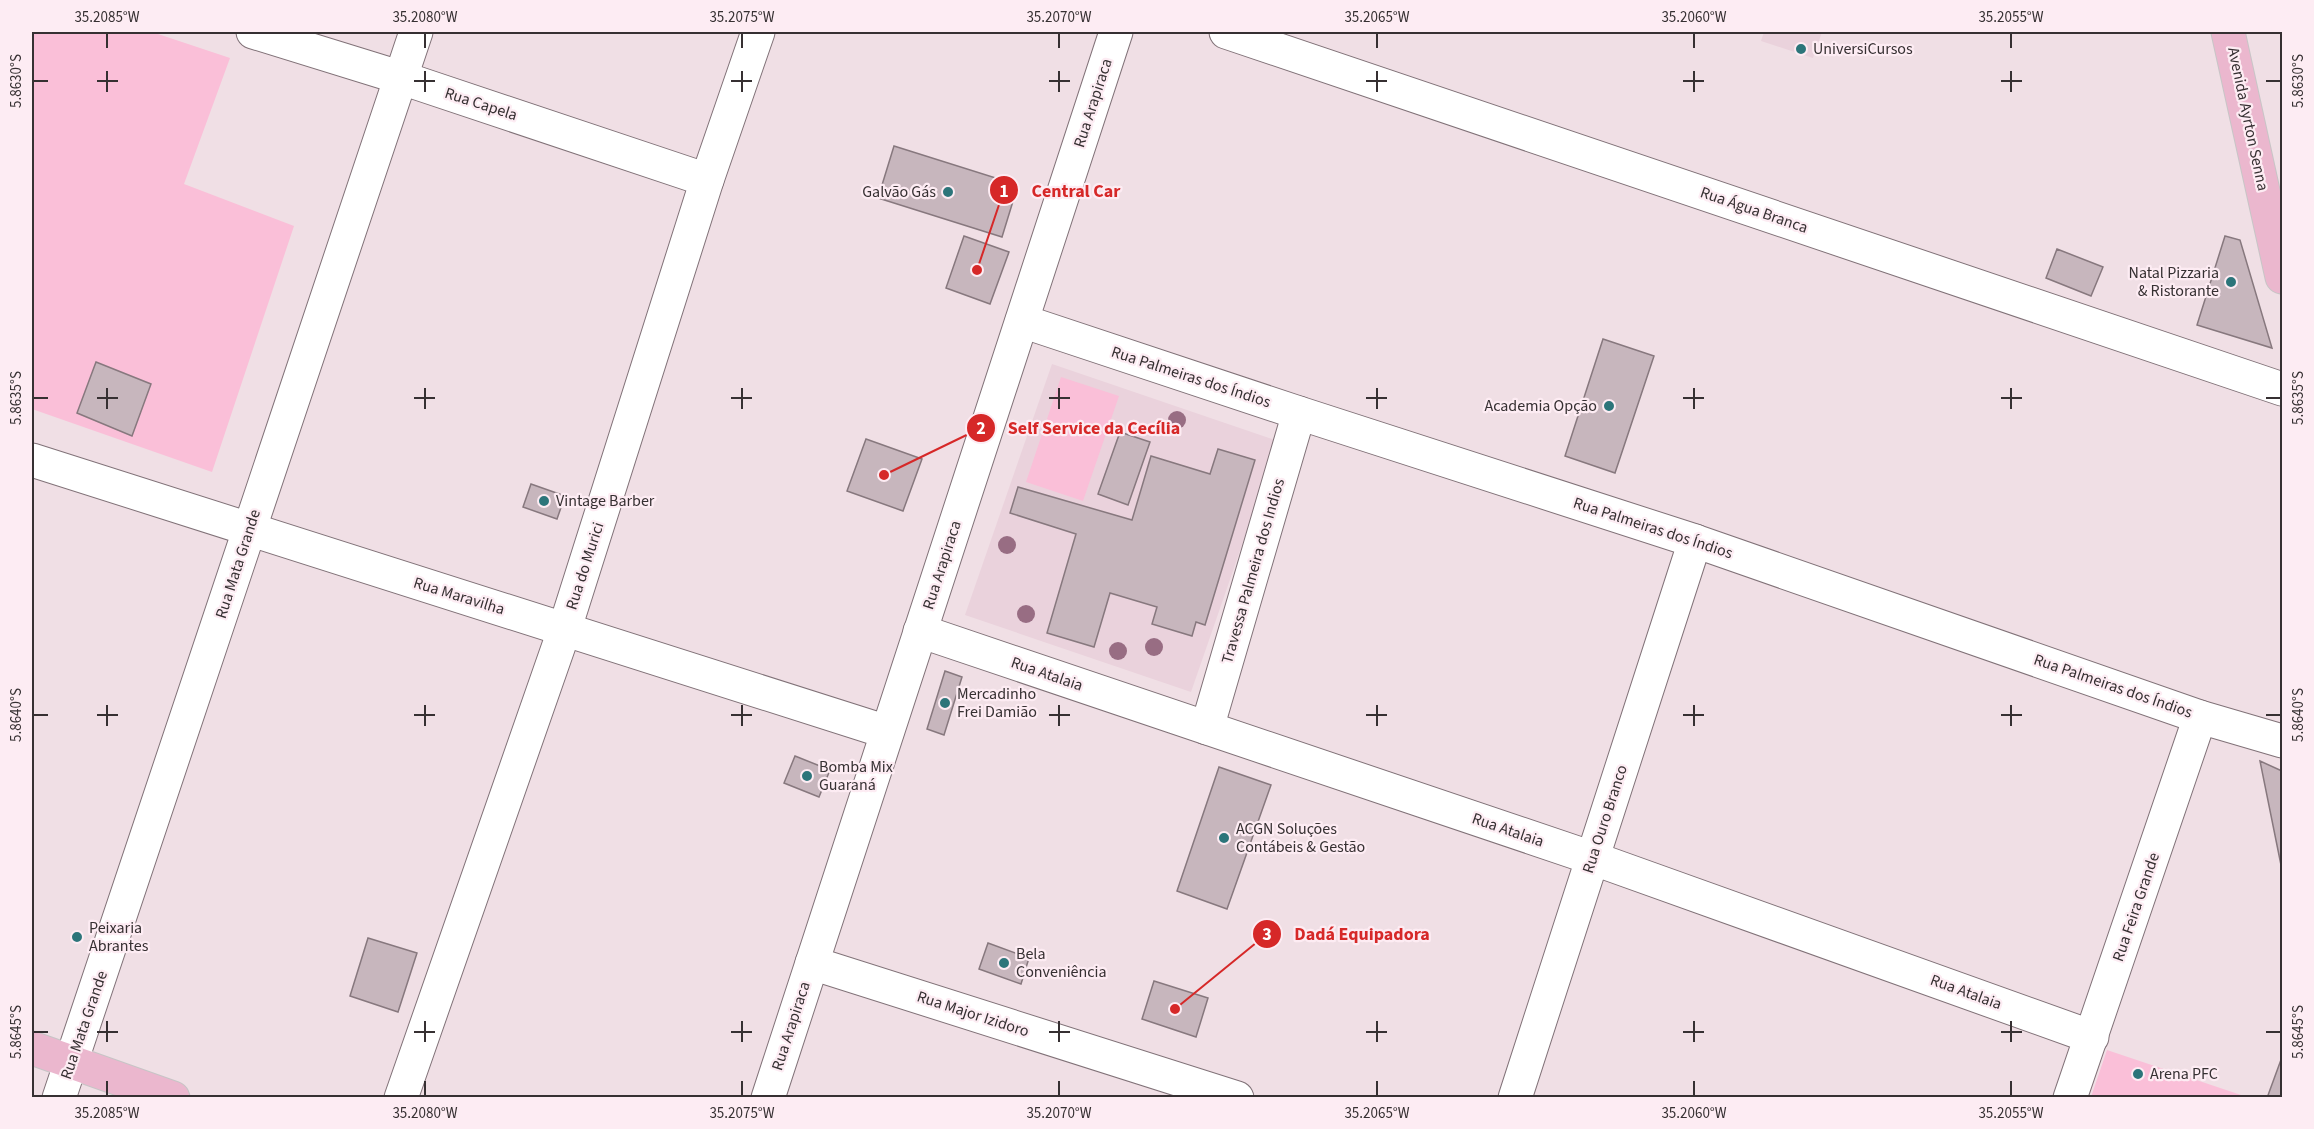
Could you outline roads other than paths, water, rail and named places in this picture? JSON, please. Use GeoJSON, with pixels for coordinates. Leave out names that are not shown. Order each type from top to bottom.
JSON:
{"type":"FeatureCollection","features":[{"type":"Feature","properties":{"kind":"main road","name":"Avenida Ayrton Senna"},"geometry":{"type":"LineString","coordinates":[[2228,32],[2283,277]]}},
{"type":"Feature","properties":{"kind":"main road"},"geometry":{"type":"LineString","coordinates":[[32,1047],[173,1098]]}},
{"type":"Feature","properties":{"kind":"street","name":"Rua Capela"},"geometry":{"type":"LineString","coordinates":[[253,32],[402,78],[707,180]]}},
{"type":"Feature","properties":{"kind":"street","name":"Rua Mata Grande"},"geometry":{"type":"LineString","coordinates":[[59,1098],[416,32]]}},
{"type":"Feature","properties":{"kind":"street","name":"Rua do Murici"},"geometry":{"type":"LineString","coordinates":[[401,1098],[566,628],[707,180],[758,32]]}},
{"type":"Feature","properties":{"kind":"street","name":"Rua Arapiraca"},"geometry":{"type":"LineString","coordinates":[[768,1098],[1116,32]]}},
{"type":"Feature","properties":{"kind":"street","name":"Rua Água Branca"},"geometry":{"type":"LineString","coordinates":[[1226,32],[2283,388]]}},
{"type":"Feature","properties":{"kind":"street","name":"Rua Palmeiras dos Índios"},"geometry":{"type":"LineString","coordinates":[[1022,321],[1695,541],[2200,717],[2283,741]]}},
{"type":"Feature","properties":{"kind":"street","name":"Travessa Palmeira dos Indios"},"geometry":{"type":"LineString","coordinates":[[1207,728],[1299,413]]}},
{"type":"Feature","properties":{"kind":"street","name":"Rua Maravilha"},"geometry":{"type":"LineString","coordinates":[[32,460],[249,531],[566,628],[887,732]]}},
{"type":"Feature","properties":{"kind":"street","name":"Rua Ouro Branco"},"geometry":{"type":"LineString","coordinates":[[1515,1098],[1695,541]]}},
{"type":"Feature","properties":{"kind":"street","name":"Rua Atalaia"},"geometry":{"type":"LineString","coordinates":[[920,631],[1592,858],[2092,1037]]}},
{"type":"Feature","properties":{"kind":"street","name":"Rua Feira Grande"},"geometry":{"type":"LineString","coordinates":[[2070,1098],[2200,717]]}},
{"type":"Feature","properties":{"kind":"street","name":"Rua Major Izidoro"},"geometry":{"type":"LineString","coordinates":[[812,963],[1238,1098]]}},
{"type":"Feature","properties":{"kind":"place","name":"UniversiCursos"},"geometry":{"type":"Point","coordinates":[1801,49]}},
{"type":"Feature","properties":{"kind":"place","name":"Galvão Gás"},"geometry":{"type":"Point","coordinates":[948,192]}},
{"type":"Feature","properties":{"kind":"place","name":"Central Car"},"geometry":{"type":"Point","coordinates":[977,270]}},
{"type":"Feature","properties":{"kind":"place","name":"Natal Pizzaria & Ristorante"},"geometry":{"type":"Point","coordinates":[2231,282]}},
{"type":"Feature","properties":{"kind":"place","name":"Academia Opção"},"geometry":{"type":"Point","coordinates":[1609,406]}},
{"type":"Feature","properties":{"kind":"place","name":"Self Service da Cecília"},"geometry":{"type":"Point","coordinates":[884,475]}},
{"type":"Feature","properties":{"kind":"place","name":"Vintage Barber"},"geometry":{"type":"Point","coordinates":[544,501]}},
{"type":"Feature","properties":{"kind":"place","name":"Mercadinho Frei Damião"},"geometry":{"type":"Point","coordinates":[945,703]}},
{"type":"Feature","properties":{"kind":"place","name":"Bomba Mix Guaraná"},"geometry":{"type":"Point","coordinates":[807,776]}},
{"type":"Feature","properties":{"kind":"place","name":"ACGN Soluções Contábeis & Gestão"},"geometry":{"type":"Point","coordinates":[1224,838]}},
{"type":"Feature","properties":{"kind":"place","name":"Peixaria Abrantes"},"geometry":{"type":"Point","coordinates":[77,937]}},
{"type":"Feature","properties":{"kind":"place","name":"Bela Conveniência"},"geometry":{"type":"Point","coordinates":[1004,963]}},
{"type":"Feature","properties":{"kind":"place","name":"Dadá Equipadora"},"geometry":{"type":"Point","coordinates":[1175,1009]}},
{"type":"Feature","properties":{"kind":"place","name":"Arena PFC"},"geometry":{"type":"Point","coordinates":[2138,1074]}}]}
